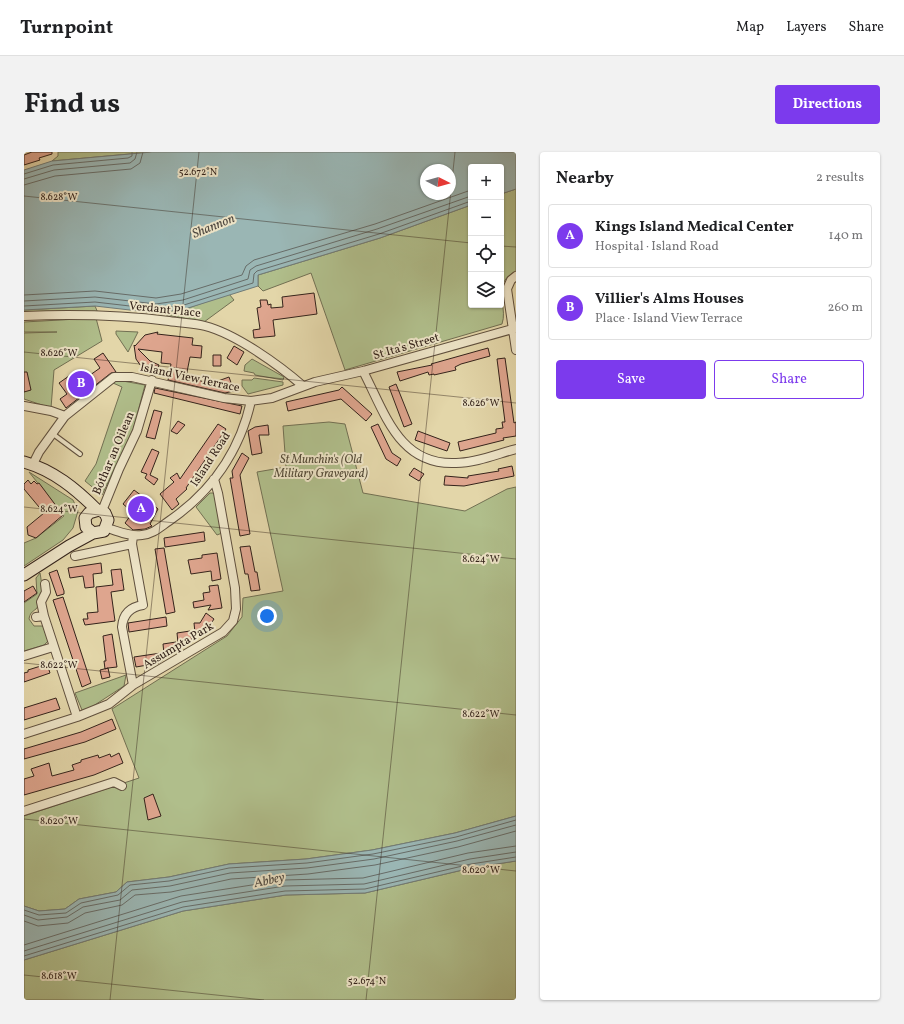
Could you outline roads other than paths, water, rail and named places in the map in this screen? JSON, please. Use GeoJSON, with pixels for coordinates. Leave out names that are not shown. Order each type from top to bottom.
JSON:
{"type":"FeatureCollection","features":[{"type":"Feature","properties":{"kind":"main road"},"geometry":{"type":"LineString","coordinates":[[24,575],[69,546],[93,533],[101,533],[107,528],[107,516],[62,480],[28,463]]}},
{"type":"Feature","properties":{"kind":"main road"},"geometry":{"type":"LineString","coordinates":[[82,496],[88,530],[93,533]]}},
{"type":"Feature","properties":{"kind":"main road"},"geometry":{"type":"LineString","coordinates":[[69,546],[86,520],[99,511]]}},
{"type":"Feature","properties":{"kind":"street"},"geometry":{"type":"LineString","coordinates":[[516,276],[511,280],[507,289],[514,328],[516,350]]}},
{"type":"Feature","properties":{"kind":"street","name":"Verdant Place"},"geometry":{"type":"LineString","coordinates":[[24,316],[107,316],[154,319],[206,326],[233,338],[282,368],[303,386]]}},
{"type":"Feature","properties":{"kind":"street","name":"St Ita's Street"},"geometry":{"type":"LineString","coordinates":[[303,386],[363,371],[514,328]]}},
{"type":"Feature","properties":{"kind":"street"},"geometry":{"type":"LineString","coordinates":[[363,371],[396,436],[418,456],[436,463],[458,464],[516,449]]}},
{"type":"Feature","properties":{"kind":"street","name":"Island View Terrace"},"geometry":{"type":"LineString","coordinates":[[28,463],[65,416],[114,377],[132,377],[152,380],[224,398],[251,401]]}},
{"type":"Feature","properties":{"kind":"street","name":"Bóthar an Oilean"},"geometry":{"type":"LineString","coordinates":[[99,511],[137,431],[152,380]]}},
{"type":"Feature","properties":{"kind":"street"},"geometry":{"type":"LineString","coordinates":[[251,401],[272,398],[303,386]]}},
{"type":"Feature","properties":{"kind":"street","name":"Island Road"},"geometry":{"type":"LineString","coordinates":[[107,528],[132,540],[151,533],[188,508],[214,479],[233,449],[246,424],[251,401]]}},
{"type":"Feature","properties":{"kind":"street"},"geometry":{"type":"LineString","coordinates":[[24,406],[51,411],[65,416]]}},
{"type":"Feature","properties":{"kind":"street","name":"Assumpta Park"},"geometry":{"type":"LineString","coordinates":[[24,734],[77,717],[109,704],[133,685],[223,632],[233,621],[236,609],[235,588],[218,493],[214,479]]}},
{"type":"Feature","properties":{"kind":"street"},"geometry":{"type":"LineString","coordinates":[[75,556],[132,540],[143,604],[135,606],[127,612],[122,619],[122,626],[133,685]]}},
{"type":"Feature","properties":{"kind":"street"},"geometry":{"type":"LineString","coordinates":[[45,584],[46,592],[41,602],[40,616],[53,646],[77,717]]}},
{"type":"Feature","properties":{"kind":"street"},"geometry":{"type":"LineString","coordinates":[[24,656],[53,646]]}},
{"type":"Feature","properties":{"kind":"street"},"geometry":{"type":"LineString","coordinates":[[24,811],[114,782],[122,786]]}},
{"type":"Feature","properties":{"kind":"lane"},"geometry":{"type":"LineString","coordinates":[[52,433],[80,454]]}},
{"type":"Feature","properties":{"kind":"water","name":"Shannon"},"geometry":{"type":"Polygon","coordinates":[[[152,152],[516,152],[516,189],[504,193],[504,164],[468,164],[468,206],[380,238],[258,275],[258,286],[185,309],[156,313],[95,306],[24,310],[24,170],[52,161],[152,152]]]}},
{"type":"Feature","properties":{"kind":"water","name":"Abbey"},"geometry":{"type":"Polygon","coordinates":[[[516,816],[516,861],[471,868],[365,893],[286,895],[183,911],[24,960],[24,906],[39,911],[65,909],[79,899],[116,892],[127,882],[169,877],[229,864],[306,859],[372,850],[455,833],[516,816]]]}},
{"type":"Feature","properties":{"kind":"place","name":"Villier's Alms Houses"},"geometry":{"type":"Point","coordinates":[81,384]}},
{"type":"Feature","properties":{"kind":"place","name":"Kings Island Medical Center"},"geometry":{"type":"Point","coordinates":[141,509]}},
{"type":"Feature","properties":{"kind":"park label","name":"St Munchin's (Old Military Graveyard)"},"geometry":{"type":"Point","coordinates":[321,466]}}]}
